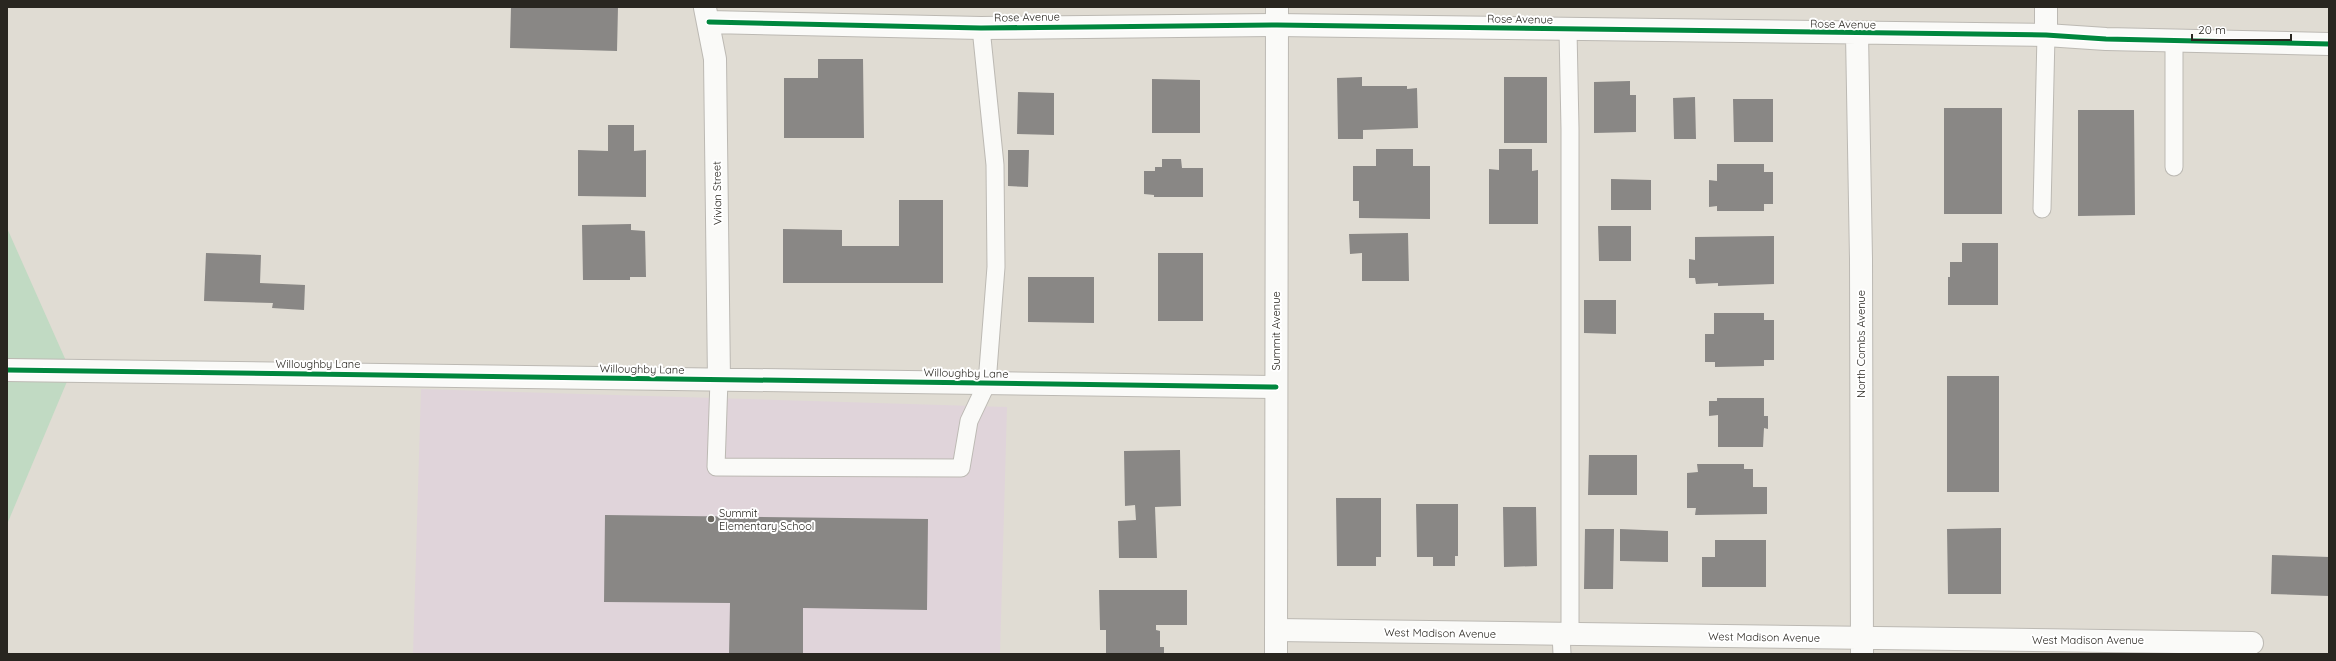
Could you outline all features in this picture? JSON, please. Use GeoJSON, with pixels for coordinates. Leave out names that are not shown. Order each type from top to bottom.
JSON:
{"type":"FeatureCollection","features":[{"type":"Feature","properties":{"kind":"street"},"geometry":{"type":"LineString","coordinates":[[2046,7],[2046,35]]}},
{"type":"Feature","properties":{"kind":"street","name":"Rose Avenue"},"geometry":{"type":"LineString","coordinates":[[707,14],[981,28],[1277,16],[1568,30],[2046,35],[2329,44]]}},
{"type":"Feature","properties":{"kind":"street","name":"Vivian Street"},"geometry":{"type":"LineString","coordinates":[[707,14],[715,59],[719,380]]}},
{"type":"Feature","properties":{"kind":"street","name":"Summit Avenue"},"geometry":{"type":"LineString","coordinates":[[1276,654],[1277,16]]}},
{"type":"Feature","properties":{"kind":"street","name":"North Combs Avenue"},"geometry":{"type":"LineString","coordinates":[[1857,34],[1861,259],[1862,646]]}},
{"type":"Feature","properties":{"kind":"street","name":"Willoughby Lane"},"geometry":{"type":"LineString","coordinates":[[7,370],[1276,387]]}},
{"type":"Feature","properties":{"kind":"street","name":"West Madison Avenue"},"geometry":{"type":"LineString","coordinates":[[1276,630],[1564,641],[1862,646],[2174,641],[2252,643]]}},
{"type":"Feature","properties":{"kind":"lane"},"geometry":{"type":"LineString","coordinates":[[719,380],[716,467],[961,468],[969,421],[987,383],[996,267],[995,165],[981,28]]}},
{"type":"Feature","properties":{"kind":"lane"},"geometry":{"type":"LineString","coordinates":[[1564,641],[1570,129],[1568,30]]}},
{"type":"Feature","properties":{"kind":"lane"},"geometry":{"type":"LineString","coordinates":[[2042,209],[2046,35]]}},
{"type":"Feature","properties":{"kind":"lane"},"geometry":{"type":"LineString","coordinates":[[2174,40],[2174,167]]}},
{"type":"Feature","properties":{"kind":"shaded area","name":"Summit Elementary School"},"geometry":{"type":"Polygon","coordinates":[[[421,389],[1007,407],[1000,654],[413,654],[421,389]]]}},
{"type":"Feature","properties":{"kind":"green space"},"geometry":{"type":"Polygon","coordinates":[[[7,228],[71,372],[8,522],[7,535],[7,228]]]}},
{"type":"Feature","properties":{"kind":"building"},"geometry":{"type":"Polygon","coordinates":[[[511,7],[618,7],[617,51],[510,48],[511,7]]]}},
{"type":"Feature","properties":{"kind":"building"},"geometry":{"type":"Polygon","coordinates":[[[818,59],[863,59],[864,138],[784,138],[784,78],[818,78],[818,59]]]}},
{"type":"Feature","properties":{"kind":"building"},"geometry":{"type":"Polygon","coordinates":[[[1362,77],[1362,86],[1407,86],[1407,89],[1417,88],[1418,128],[1363,130],[1363,139],[1338,139],[1337,78],[1362,77]]]}},
{"type":"Feature","properties":{"kind":"building"},"geometry":{"type":"Polygon","coordinates":[[[1504,77],[1547,77],[1547,143],[1504,143],[1504,77]]]}},
{"type":"Feature","properties":{"kind":"building"},"geometry":{"type":"Polygon","coordinates":[[[1152,79],[1200,80],[1200,133],[1152,133],[1152,79]]]}},
{"type":"Feature","properties":{"kind":"building"},"geometry":{"type":"Polygon","coordinates":[[[1630,81],[1630,95],[1636,95],[1636,132],[1594,133],[1594,82],[1630,81]]]}},
{"type":"Feature","properties":{"kind":"building"},"geometry":{"type":"Polygon","coordinates":[[[1018,92],[1054,93],[1054,135],[1017,134],[1018,92]]]}},
{"type":"Feature","properties":{"kind":"building"},"geometry":{"type":"Polygon","coordinates":[[[1695,97],[1696,139],[1674,139],[1673,98],[1695,97]]]}},
{"type":"Feature","properties":{"kind":"building"},"geometry":{"type":"Polygon","coordinates":[[[1733,99],[1773,99],[1773,142],[1734,142],[1733,99]]]}},
{"type":"Feature","properties":{"kind":"building"},"geometry":{"type":"Polygon","coordinates":[[[1944,108],[2002,108],[2002,214],[1944,214],[1944,108]]]}},
{"type":"Feature","properties":{"kind":"building"},"geometry":{"type":"Polygon","coordinates":[[[2078,110],[2134,110],[2135,215],[2078,216],[2078,110]]]}},
{"type":"Feature","properties":{"kind":"building"},"geometry":{"type":"Polygon","coordinates":[[[608,125],[634,125],[634,151],[646,150],[646,197],[578,196],[578,150],[608,151],[608,125]]]}},
{"type":"Feature","properties":{"kind":"building"},"geometry":{"type":"Polygon","coordinates":[[[1376,149],[1413,149],[1413,166],[1430,166],[1430,219],[1359,218],[1359,201],[1353,201],[1353,166],[1376,166],[1376,149]]]}},
{"type":"Feature","properties":{"kind":"building"},"geometry":{"type":"Polygon","coordinates":[[[1499,149],[1532,149],[1532,171],[1538,170],[1538,224],[1489,224],[1489,169],[1499,170],[1499,149]]]}},
{"type":"Feature","properties":{"kind":"building"},"geometry":{"type":"Polygon","coordinates":[[[1008,150],[1029,150],[1028,187],[1008,186],[1008,150]]]}},
{"type":"Feature","properties":{"kind":"building"},"geometry":{"type":"Polygon","coordinates":[[[1162,159],[1181,159],[1182,168],[1203,168],[1203,197],[1154,197],[1154,195],[1144,194],[1144,171],[1155,171],[1155,167],[1162,167],[1162,159]]]}},
{"type":"Feature","properties":{"kind":"building"},"geometry":{"type":"Polygon","coordinates":[[[1717,164],[1764,164],[1764,172],[1773,172],[1773,204],[1764,204],[1764,211],[1717,211],[1717,206],[1709,207],[1709,180],[1717,181],[1717,164]]]}},
{"type":"Feature","properties":{"kind":"building"},"geometry":{"type":"Polygon","coordinates":[[[1611,179],[1651,180],[1651,210],[1611,210],[1611,179]]]}},
{"type":"Feature","properties":{"kind":"building"},"geometry":{"type":"Polygon","coordinates":[[[899,200],[943,200],[943,283],[783,283],[783,229],[842,230],[842,246],[899,246],[899,200]]]}},
{"type":"Feature","properties":{"kind":"building"},"geometry":{"type":"Polygon","coordinates":[[[631,224],[631,230],[645,231],[646,277],[630,277],[630,280],[583,280],[582,225],[631,224]]]}},
{"type":"Feature","properties":{"kind":"building"},"geometry":{"type":"Polygon","coordinates":[[[1598,226],[1631,226],[1631,261],[1599,261],[1598,226]]]}},
{"type":"Feature","properties":{"kind":"building"},"geometry":{"type":"Polygon","coordinates":[[[1408,233],[1409,281],[1362,281],[1362,253],[1350,254],[1349,234],[1408,233]]]}},
{"type":"Feature","properties":{"kind":"building"},"geometry":{"type":"Polygon","coordinates":[[[1774,236],[1774,284],[1718,286],[1718,283],[1696,284],[1695,278],[1689,278],[1689,259],[1695,260],[1695,237],[1774,236]]]}},
{"type":"Feature","properties":{"kind":"building"},"geometry":{"type":"Polygon","coordinates":[[[1962,243],[1998,243],[1998,305],[1948,305],[1948,277],[1950,277],[1950,262],[1962,262],[1962,243]]]}},
{"type":"Feature","properties":{"kind":"building"},"geometry":{"type":"Polygon","coordinates":[[[206,253],[261,255],[260,283],[305,285],[304,310],[272,308],[273,303],[204,301],[206,253]]]}},
{"type":"Feature","properties":{"kind":"building"},"geometry":{"type":"Polygon","coordinates":[[[1158,253],[1203,253],[1203,321],[1158,321],[1158,253]]]}},
{"type":"Feature","properties":{"kind":"building"},"geometry":{"type":"Polygon","coordinates":[[[1028,277],[1094,277],[1094,323],[1028,322],[1028,277]]]}},
{"type":"Feature","properties":{"kind":"building"},"geometry":{"type":"Polygon","coordinates":[[[1584,300],[1616,300],[1616,334],[1584,333],[1584,300]]]}},
{"type":"Feature","properties":{"kind":"building"},"geometry":{"type":"Polygon","coordinates":[[[1714,313],[1764,313],[1764,320],[1774,320],[1774,360],[1764,360],[1764,366],[1715,367],[1715,362],[1705,362],[1705,334],[1714,334],[1714,313]]]}},
{"type":"Feature","properties":{"kind":"building"},"geometry":{"type":"Polygon","coordinates":[[[1947,376],[1999,376],[1999,492],[1947,492],[1947,376]]]}},
{"type":"Feature","properties":{"kind":"building"},"geometry":{"type":"Polygon","coordinates":[[[1717,398],[1764,398],[1764,416],[1768,416],[1768,429],[1764,428],[1763,447],[1718,447],[1718,415],[1709,416],[1709,401],[1717,401],[1717,398]]]}},
{"type":"Feature","properties":{"kind":"building"},"geometry":{"type":"Polygon","coordinates":[[[1180,450],[1181,506],[1155,507],[1157,558],[1119,558],[1118,521],[1136,520],[1135,505],[1125,506],[1124,451],[1180,450]]]}},
{"type":"Feature","properties":{"kind":"building"},"geometry":{"type":"Polygon","coordinates":[[[1589,455],[1637,455],[1637,495],[1588,495],[1589,455]]]}},
{"type":"Feature","properties":{"kind":"building"},"geometry":{"type":"Polygon","coordinates":[[[1697,464],[1744,464],[1744,469],[1753,469],[1753,487],[1767,487],[1767,514],[1695,515],[1696,508],[1687,508],[1687,473],[1698,472],[1697,464]]]}},
{"type":"Feature","properties":{"kind":"building"},"geometry":{"type":"Polygon","coordinates":[[[1336,498],[1381,498],[1381,557],[1376,557],[1376,566],[1337,566],[1336,498]]]}},
{"type":"Feature","properties":{"kind":"building"},"geometry":{"type":"Polygon","coordinates":[[[1416,504],[1458,504],[1458,556],[1455,556],[1455,566],[1433,566],[1433,557],[1417,557],[1416,504]]]}},
{"type":"Feature","properties":{"kind":"building"},"geometry":{"type":"Polygon","coordinates":[[[1503,507],[1536,507],[1537,566],[1504,567],[1503,507]]]}},
{"type":"Feature","properties":{"kind":"building"},"geometry":{"type":"Polygon","coordinates":[[[605,515],[928,519],[927,610],[803,608],[803,654],[729,654],[730,603],[604,602],[605,515]]]}},
{"type":"Feature","properties":{"kind":"building"},"geometry":{"type":"Polygon","coordinates":[[[2001,528],[2001,594],[1948,594],[1947,529],[2001,528]]]}},
{"type":"Feature","properties":{"kind":"building"},"geometry":{"type":"Polygon","coordinates":[[[1585,529],[1614,529],[1613,589],[1584,589],[1585,529]]]}},
{"type":"Feature","properties":{"kind":"building"},"geometry":{"type":"Polygon","coordinates":[[[1620,529],[1668,531],[1668,562],[1620,561],[1620,529]]]}},
{"type":"Feature","properties":{"kind":"building"},"geometry":{"type":"Polygon","coordinates":[[[1715,540],[1766,540],[1766,587],[1702,587],[1702,557],[1715,557],[1715,540]]]}},
{"type":"Feature","properties":{"kind":"building"},"geometry":{"type":"Polygon","coordinates":[[[2272,555],[2329,557],[2329,596],[2271,594],[2272,555]]]}},
{"type":"Feature","properties":{"kind":"building"},"geometry":{"type":"Polygon","coordinates":[[[1099,590],[1187,590],[1187,625],[1156,625],[1156,630],[1160,631],[1160,647],[1164,647],[1164,654],[1106,654],[1106,630],[1100,630],[1099,590]]]}},
{"type":"Feature","properties":{"kind":"cycle path"},"geometry":{"type":"LineString","coordinates":[[709,22],[981,28],[1277,25],[2046,35],[2106,39],[2329,44]]}},
{"type":"Feature","properties":{"kind":"cycle path"},"geometry":{"type":"LineString","coordinates":[[7,370],[1276,387]]}},
{"type":"Feature","properties":{"kind":"place","name":"Summit Elementary School"},"geometry":{"type":"Point","coordinates":[711,519]}}]}
